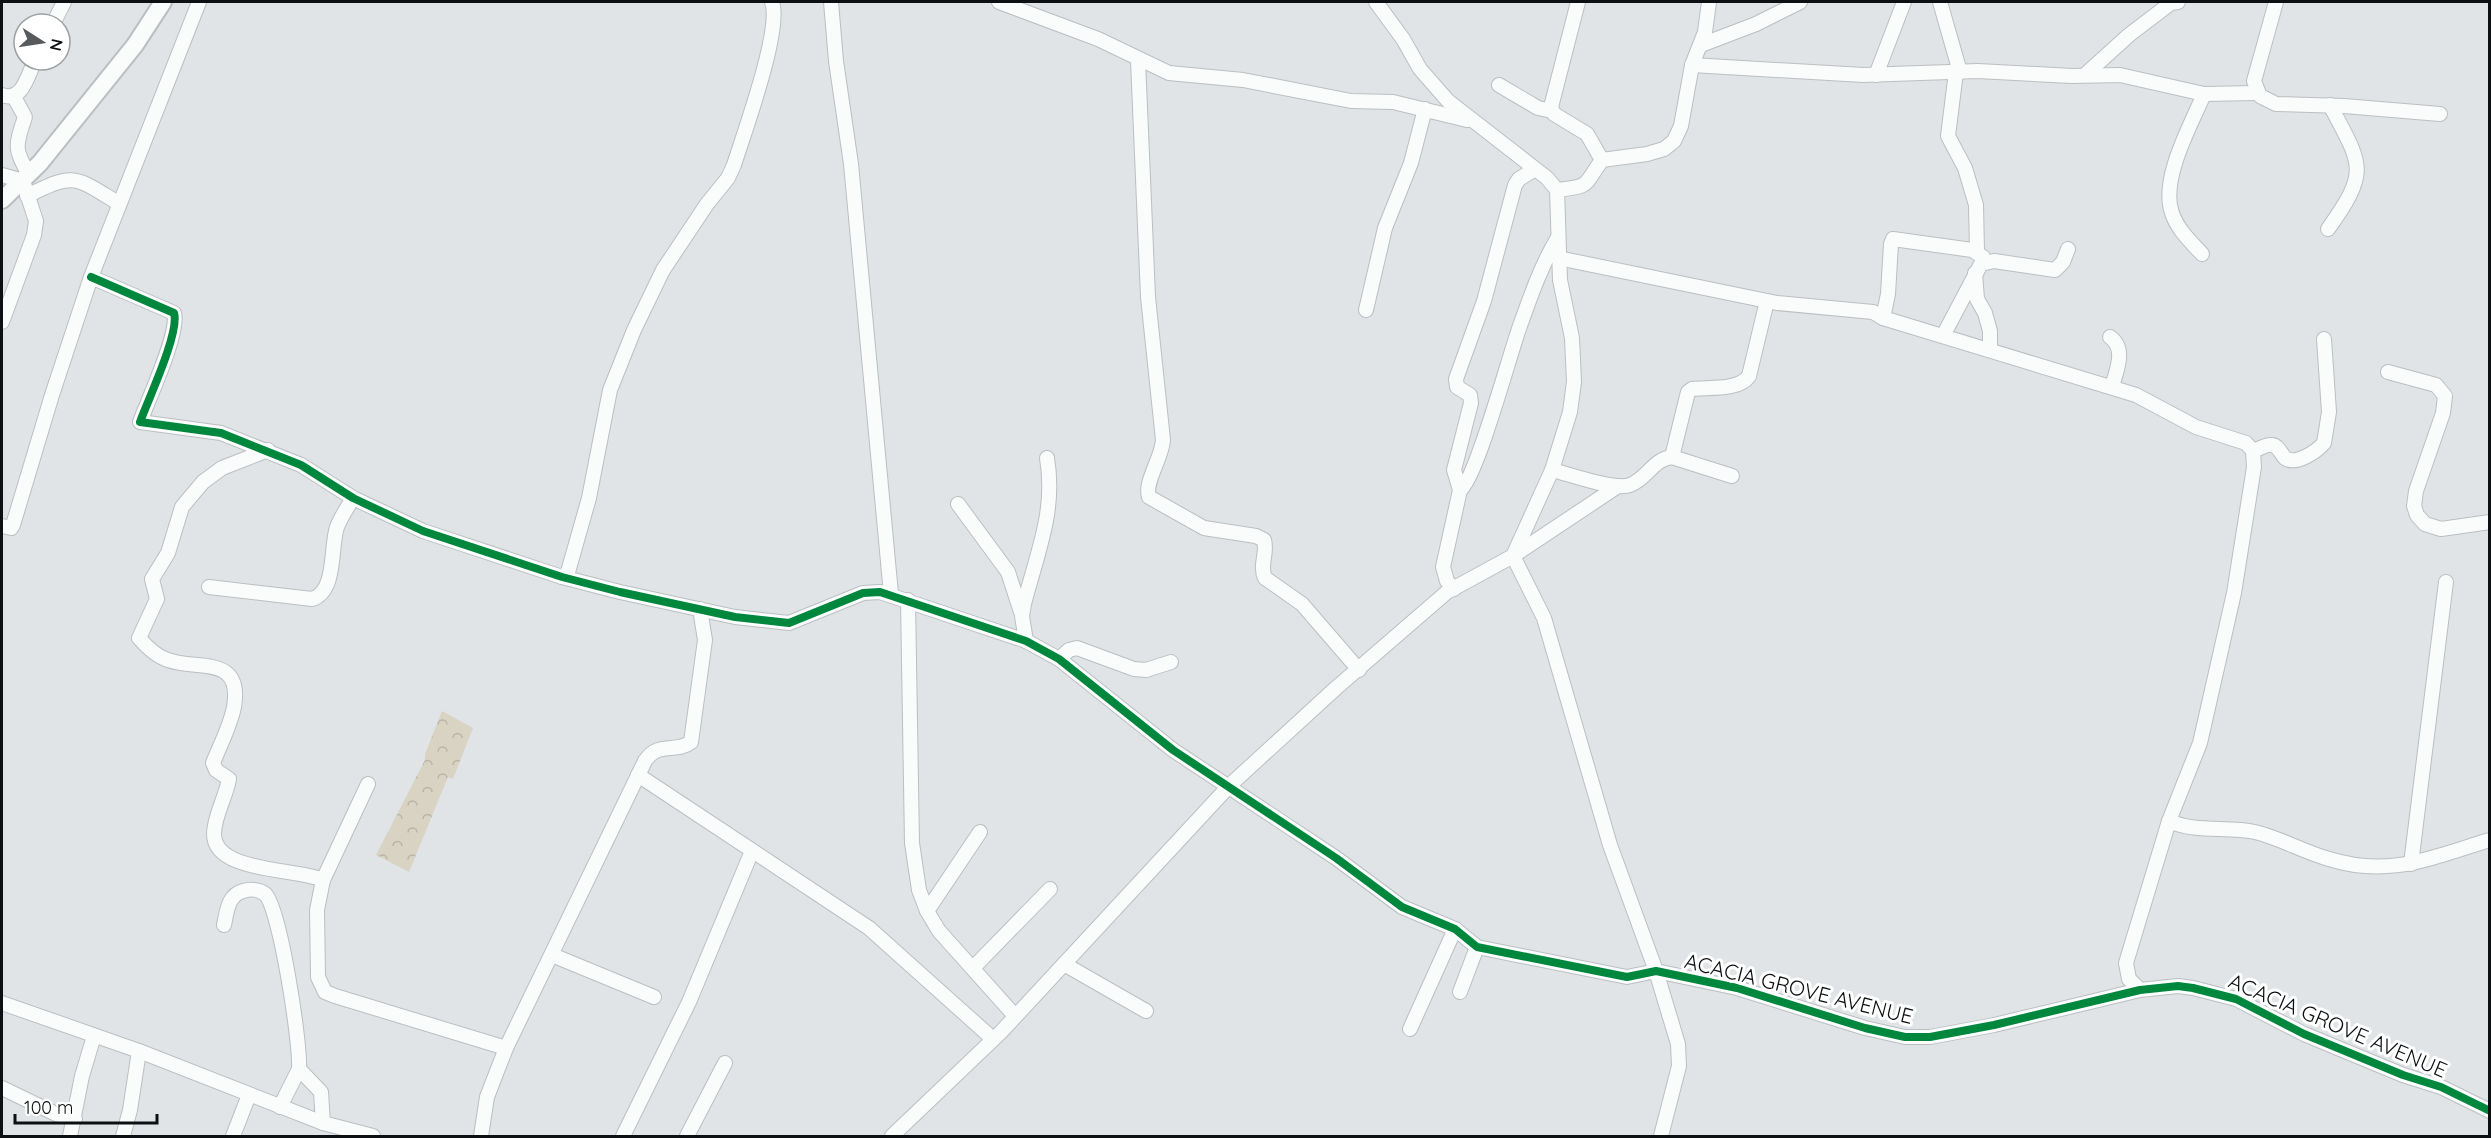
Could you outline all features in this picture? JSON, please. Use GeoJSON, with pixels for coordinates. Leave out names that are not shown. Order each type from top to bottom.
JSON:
{"type":"FeatureCollection","features":[{"type":"Feature","properties":{"kind":"main road"},"geometry":{"type":"LineString","coordinates":[[2,200],[26,184],[135,45],[163,2]]}},
{"type":"Feature","properties":{"kind":"street"},"geometry":{"type":"LineString","coordinates":[[2,526],[11,528],[13,525],[91,277],[118,203],[199,2]]}},
{"type":"Feature","properties":{"kind":"street"},"geometry":{"type":"LineString","coordinates":[[562,577],[568,572],[589,498],[610,390],[634,330],[663,270],[706,204],[728,178],[734,165],[770,51],[775,10],[772,2]]}},
{"type":"Feature","properties":{"kind":"street"},"geometry":{"type":"LineString","coordinates":[[831,2],[852,176],[891,594]]}},
{"type":"Feature","properties":{"kind":"street"},"geometry":{"type":"LineString","coordinates":[[999,2],[1098,39],[1169,73],[1186,77],[1243,81],[1351,101],[1393,102],[1470,121]]}},
{"type":"Feature","properties":{"kind":"street"},"geometry":{"type":"LineString","coordinates":[[1376,2],[1425,75],[1470,121],[1535,169],[1557,190],[1558,258],[1574,363],[1570,412],[1552,470],[1513,556]]}},
{"type":"Feature","properties":{"kind":"street"},"geometry":{"type":"LineString","coordinates":[[1552,111],[1552,102],[1578,2]]}},
{"type":"Feature","properties":{"kind":"street"},"geometry":{"type":"LineString","coordinates":[[1602,160],[1647,154],[1664,149],[1674,141],[1681,126],[1692,65],[1701,45],[1709,2]]}},
{"type":"Feature","properties":{"kind":"street"},"geometry":{"type":"LineString","coordinates":[[1701,45],[1756,24],[1800,2]]}},
{"type":"Feature","properties":{"kind":"street"},"geometry":{"type":"LineString","coordinates":[[1876,75],[1904,2]]}},
{"type":"Feature","properties":{"kind":"street"},"geometry":{"type":"LineString","coordinates":[[1940,2],[1958,72],[1948,136],[1965,168],[1976,205],[1982,256],[1944,334]]}},
{"type":"Feature","properties":{"kind":"street"},"geometry":{"type":"LineString","coordinates":[[2087,74],[2129,34],[2171,3],[2178,2]]}},
{"type":"Feature","properties":{"kind":"street"},"geometry":{"type":"LineString","coordinates":[[2256,93],[2254,81],[2276,2]]}},
{"type":"Feature","properties":{"kind":"street"},"geometry":{"type":"LineString","coordinates":[[1138,60],[1148,297],[1163,440],[1160,460],[1149,483],[1149,497],[1204,528],[1256,536],[1264,540],[1266,548],[1262,566],[1265,578],[1302,604],[1359,670]]}},
{"type":"Feature","properties":{"kind":"street"},"geometry":{"type":"LineString","coordinates":[[1692,65],[1792,73],[1876,75],[1958,72],[2133,76],[2204,94],[2256,93],[2276,104],[2330,105],[2440,114]]}},
{"type":"Feature","properties":{"kind":"street"},"geometry":{"type":"LineString","coordinates":[[2,322],[34,235],[36,221],[17,155],[17,142],[25,117],[24,109],[8,96],[26,72]]}},
{"type":"Feature","properties":{"kind":"street"},"geometry":{"type":"LineString","coordinates":[[1499,86],[1538,108],[1552,111],[1587,134],[1602,160]]}},
{"type":"Feature","properties":{"kind":"street"},"geometry":{"type":"LineString","coordinates":[[2202,254],[2172,215],[2169,195],[2176,161],[2204,94]]}},
{"type":"Feature","properties":{"kind":"street"},"geometry":{"type":"LineString","coordinates":[[2328,229],[2353,190],[2358,175],[2354,151],[2330,105]]}},
{"type":"Feature","properties":{"kind":"street"},"geometry":{"type":"LineString","coordinates":[[1366,310],[1384,228],[1411,163],[1425,109]]}},
{"type":"Feature","properties":{"kind":"street"},"geometry":{"type":"LineString","coordinates":[[1557,190],[1582,188],[1590,182],[1602,160]]}},
{"type":"Feature","properties":{"kind":"street"},"geometry":{"type":"LineString","coordinates":[[1454,589],[1447,581],[1443,567],[1460,490],[1454,470],[1471,399],[1458,387],[1456,379],[1484,301],[1515,185],[1519,179],[1535,169]]}},
{"type":"Feature","properties":{"kind":"street"},"geometry":{"type":"LineString","coordinates":[[2,175],[26,184],[67,178],[86,183],[118,203]]}},
{"type":"Feature","properties":{"kind":"street"},"geometry":{"type":"LineString","coordinates":[[1460,490],[1466,485],[1478,458],[1522,321],[1558,237]]}},
{"type":"Feature","properties":{"kind":"street"},"geometry":{"type":"LineString","coordinates":[[1883,318],[1888,294],[1893,239],[2055,270],[2063,262],[2068,249]]}},
{"type":"Feature","properties":{"kind":"street"},"geometry":{"type":"LineString","coordinates":[[1558,258],[1767,301],[1874,312],[1883,318],[1944,334],[2136,395],[2196,427],[2240,440],[2253,451],[2254,467],[2234,593],[2200,743],[2169,821],[2126,963],[2129,979],[2140,990]]}},
{"type":"Feature","properties":{"kind":"street"},"geometry":{"type":"LineString","coordinates":[[1975,271],[1977,299],[1985,313],[1990,331],[1990,349]]}},
{"type":"Feature","properties":{"kind":"street","name":"ACACIA GROVE AVENUE"},"geometry":{"type":"LineString","coordinates":[[91,277],[174,313],[176,319],[172,337],[140,422],[204,429],[268,450],[301,465],[353,498],[423,531],[562,577],[700,609],[789,623],[809,617],[829,604],[863,593],[891,594],[1026,641],[1059,659],[1173,750],[1230,785],[1402,907],[1455,928],[1477,947],[1628,977],[1656,971],[1737,988],[1865,1028],[1905,1037],[1930,1037],[1994,1025],[2140,990],[2178,986],[2236,999],[2304,1034],[2403,1075],[2441,1088],[2490,1111]]}},
{"type":"Feature","properties":{"kind":"street"},"geometry":{"type":"LineString","coordinates":[[1672,457],[1688,392],[1692,389],[1733,385],[1745,381],[1749,376],[1767,301]]}},
{"type":"Feature","properties":{"kind":"street"},"geometry":{"type":"LineString","coordinates":[[2110,338],[2118,345],[2120,354],[2112,387]]}},
{"type":"Feature","properties":{"kind":"street"},"geometry":{"type":"LineString","coordinates":[[2253,451],[2269,445],[2275,446],[2286,458],[2292,460],[2308,455],[2324,443],[2329,412],[2324,339]]}},
{"type":"Feature","properties":{"kind":"street"},"geometry":{"type":"LineString","coordinates":[[2388,372],[2436,385],[2445,396],[2443,413],[2416,491],[2414,506],[2417,515],[2425,524],[2441,529],[2490,522]]}},
{"type":"Feature","properties":{"kind":"street"},"geometry":{"type":"LineString","coordinates":[[268,450],[222,468],[203,482],[182,507],[168,553],[152,579],[157,599],[139,638],[167,660],[209,664],[227,672],[231,680],[234,706],[213,763],[216,770],[229,779],[214,834],[220,851],[242,862],[323,880]]}},
{"type":"Feature","properties":{"kind":"street"},"geometry":{"type":"LineString","coordinates":[[1552,470],[1618,486],[1629,486],[1664,458],[1672,457],[1732,476]]}},
{"type":"Feature","properties":{"kind":"street"},"geometry":{"type":"LineString","coordinates":[[1022,616],[1050,507],[1051,492],[1047,458]]}},
{"type":"Feature","properties":{"kind":"street"},"geometry":{"type":"LineString","coordinates":[[892,1137],[993,1039],[1230,785],[1454,589],[1513,556],[1618,486]]}},
{"type":"Feature","properties":{"kind":"street"},"geometry":{"type":"LineString","coordinates":[[209,587],[312,599],[318,597],[327,583],[337,528],[353,498]]}},
{"type":"Feature","properties":{"kind":"street"},"geometry":{"type":"LineString","coordinates":[[958,504],[1008,572],[1022,616],[1026,641]]}},
{"type":"Feature","properties":{"kind":"street"},"geometry":{"type":"LineString","coordinates":[[1513,556],[1544,618],[1610,845],[1656,971],[1680,1055],[1661,1137]]}},
{"type":"Feature","properties":{"kind":"street"},"geometry":{"type":"LineString","coordinates":[[2410,864],[2446,582]]}},
{"type":"Feature","properties":{"kind":"street"},"geometry":{"type":"LineString","coordinates":[[908,600],[912,843],[919,890],[927,911],[939,931],[1015,1016]]}},
{"type":"Feature","properties":{"kind":"street"},"geometry":{"type":"LineString","coordinates":[[481,1137],[487,1097],[506,1048],[638,775],[653,751],[685,746],[691,742],[705,640],[700,609]]}},
{"type":"Feature","properties":{"kind":"street"},"geometry":{"type":"LineString","coordinates":[[1059,659],[1069,650],[1077,648],[1134,669],[1146,670],[1171,662]]}},
{"type":"Feature","properties":{"kind":"street"},"geometry":{"type":"LineString","coordinates":[[638,775],[868,928],[993,1039]]}},
{"type":"Feature","properties":{"kind":"street"},"geometry":{"type":"LineString","coordinates":[[368,784],[323,880],[317,910],[318,976],[326,992],[506,1048]]}},
{"type":"Feature","properties":{"kind":"street"},"geometry":{"type":"LineString","coordinates":[[2169,821],[2185,827],[2255,832],[2330,860],[2380,869],[2410,864],[2490,840]]}},
{"type":"Feature","properties":{"kind":"street"},"geometry":{"type":"LineString","coordinates":[[927,911],[980,832]]}},
{"type":"Feature","properties":{"kind":"street"},"geometry":{"type":"LineString","coordinates":[[623,1137],[689,1002],[752,851]]}},
{"type":"Feature","properties":{"kind":"street"},"geometry":{"type":"LineString","coordinates":[[224,925],[228,906],[237,893],[250,889],[260,891],[269,898],[286,968],[300,1052],[299,1069],[280,1107]]}},
{"type":"Feature","properties":{"kind":"street"},"geometry":{"type":"LineString","coordinates":[[973,968],[1050,889]]}},
{"type":"Feature","properties":{"kind":"street"},"geometry":{"type":"LineString","coordinates":[[1410,1029],[1455,928]]}},
{"type":"Feature","properties":{"kind":"street"},"geometry":{"type":"LineString","coordinates":[[1460,992],[1477,947]]}},
{"type":"Feature","properties":{"kind":"street"},"geometry":{"type":"LineString","coordinates":[[552,955],[654,998]]}},
{"type":"Feature","properties":{"kind":"street"},"geometry":{"type":"LineString","coordinates":[[1064,964],[1146,1011]]}},
{"type":"Feature","properties":{"kind":"street"},"geometry":{"type":"LineString","coordinates":[[2,1003],[139,1051],[323,1123],[373,1137]]}},
{"type":"Feature","properties":{"kind":"street"},"geometry":{"type":"LineString","coordinates":[[70,1137],[82,1076],[94,1036]]}},
{"type":"Feature","properties":{"kind":"street"},"geometry":{"type":"LineString","coordinates":[[123,1137],[139,1051]]}},
{"type":"Feature","properties":{"kind":"street"},"geometry":{"type":"LineString","coordinates":[[687,1137],[725,1063]]}},
{"type":"Feature","properties":{"kind":"street"},"geometry":{"type":"LineString","coordinates":[[299,1069],[321,1092],[323,1123]]}},
{"type":"Feature","properties":{"kind":"street"},"geometry":{"type":"LineString","coordinates":[[2,1088],[56,1114],[75,1119]]}},
{"type":"Feature","properties":{"kind":"street"},"geometry":{"type":"LineString","coordinates":[[233,1137],[249,1095]]}},
{"type":"Feature","properties":{"kind":"green space"},"geometry":{"type":"Polygon","coordinates":[[[442,711],[473,728],[453,779],[448,777],[409,872],[376,855],[425,760],[425,754],[442,711]]]}},
{"type":"Feature","properties":{"kind":"cycle path"},"geometry":{"type":"LineString","coordinates":[[91,277],[174,313],[175,322],[168,350],[140,422],[221,433],[301,465],[353,498],[423,531],[562,577],[620,592],[735,617],[789,623],[863,593],[880,592],[1026,641],[1059,659],[1173,750],[1336,858],[1402,907],[1455,929],[1477,947],[1627,977],[1656,971],[1737,988],[1865,1028],[1905,1037],[1930,1037],[1994,1025],[2140,990],[2178,986],[2193,988],[2236,999],[2304,1034],[2403,1075],[2441,1087],[2490,1111]]}}]}
